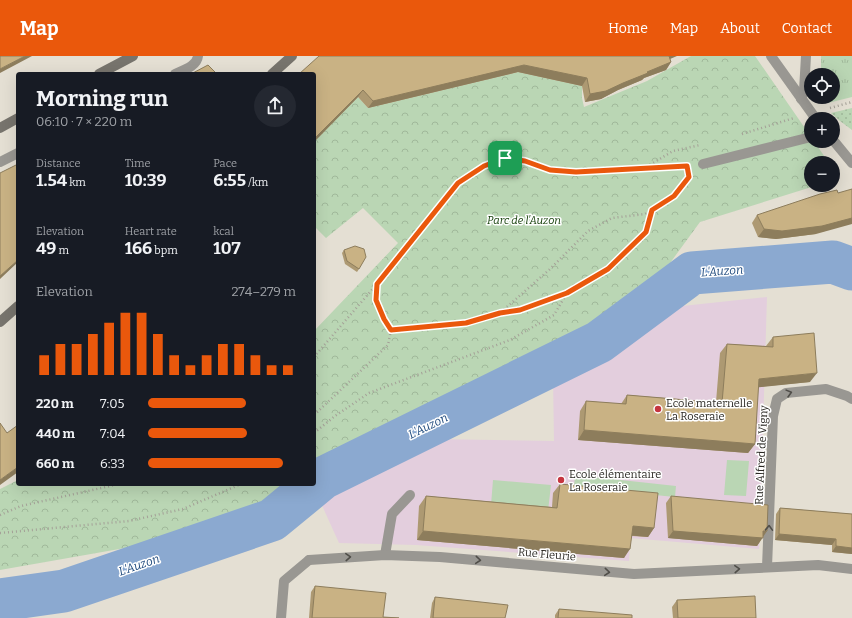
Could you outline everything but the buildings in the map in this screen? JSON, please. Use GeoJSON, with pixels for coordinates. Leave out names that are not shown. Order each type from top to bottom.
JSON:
{"type":"FeatureCollection","features":[{"type":"Feature","properties":{"kind":"main road"},"geometry":{"type":"LineString","coordinates":[[103,72],[133,56]]}},
{"type":"Feature","properties":{"kind":"main road"},"geometry":{"type":"LineString","coordinates":[[274,72],[292,56]]}},
{"type":"Feature","properties":{"kind":"main road"},"geometry":{"type":"LineString","coordinates":[[0,128],[16,119]]}},
{"type":"Feature","properties":{"kind":"main road"},"geometry":{"type":"LineString","coordinates":[[0,322],[16,308]]}},
{"type":"Feature","properties":{"kind":"street"},"geometry":{"type":"LineString","coordinates":[[179,72],[194,65],[198,59],[198,56]]}},
{"type":"Feature","properties":{"kind":"street"},"geometry":{"type":"LineString","coordinates":[[771,56],[810,112]]}},
{"type":"Feature","properties":{"kind":"street"},"geometry":{"type":"LineString","coordinates":[[801,99],[804,91],[806,56]]}},
{"type":"Feature","properties":{"kind":"street"},"geometry":{"type":"LineString","coordinates":[[703,164],[804,139]]}},
{"type":"Feature","properties":{"kind":"street"},"geometry":{"type":"LineString","coordinates":[[840,148],[852,163]]}},
{"type":"Feature","properties":{"kind":"street"},"geometry":{"type":"LineString","coordinates":[[0,162],[16,154]]}},
{"type":"Feature","properties":{"kind":"street","name":"Rue Alfred de Vigny"},"geometry":{"type":"LineString","coordinates":[[768,567],[773,416],[776,399],[786,393],[826,388],[852,399]]}},
{"type":"Feature","properties":{"kind":"street"},"geometry":{"type":"LineString","coordinates":[[385,555],[392,514],[410,495]]}},
{"type":"Feature","properties":{"kind":"street","name":"Rue Fleurie"},"geometry":{"type":"LineString","coordinates":[[281,618],[284,581],[309,560],[385,555],[440,557],[634,574],[818,565],[852,569]]}},
{"type":"Feature","properties":{"kind":"path"},"geometry":{"type":"LineString","coordinates":[[824,112],[852,102]]}},
{"type":"Feature","properties":{"kind":"path"},"geometry":{"type":"LineString","coordinates":[[736,136],[804,118]]}},
{"type":"Feature","properties":{"kind":"path"},"geometry":{"type":"LineString","coordinates":[[643,169],[673,151],[701,145]]}},
{"type":"Feature","properties":{"kind":"path"},"geometry":{"type":"LineString","coordinates":[[316,354],[377,284],[458,183],[484,166],[505,158],[525,161],[550,170],[576,172],[643,169],[703,164]]}},
{"type":"Feature","properties":{"kind":"path"},"geometry":{"type":"LineString","coordinates":[[500,313],[549,270],[588,231],[612,218],[645,214],[674,196],[689,177],[687,166]]}},
{"type":"Feature","properties":{"kind":"path"},"geometry":{"type":"LineString","coordinates":[[391,330],[466,323],[500,313],[520,310],[567,293],[608,269],[646,232],[652,210]]}},
{"type":"Feature","properties":{"kind":"path"},"geometry":{"type":"LineString","coordinates":[[316,413],[388,345],[391,330],[384,319],[376,300],[377,284]]}},
{"type":"Feature","properties":{"kind":"path"},"geometry":{"type":"LineString","coordinates":[[316,431],[334,416],[369,393],[510,340],[554,315],[567,293]]}},
{"type":"Feature","properties":{"kind":"path"},"geometry":{"type":"LineString","coordinates":[[0,515],[21,506],[110,486]]}},
{"type":"Feature","properties":{"kind":"path"},"geometry":{"type":"LineString","coordinates":[[0,533],[129,521],[183,509],[237,486]]}},
{"type":"Feature","properties":{"kind":"shaded area"},"geometry":{"type":"Polygon","coordinates":[[[767,297],[761,492],[762,503],[759,549],[630,538],[629,561],[416,545],[339,543],[320,501],[431,439],[554,441],[553,377],[673,307],[767,297]]]}},
{"type":"Feature","properties":{"kind":"green space","name":"Parc de l'Auzon"},"geometry":{"type":"Polygon","coordinates":[[[691,56],[755,56],[804,127],[804,148],[819,148],[824,156],[804,156],[804,189],[700,222],[662,274],[552,361],[373,434],[316,470],[316,329],[398,243],[363,208],[326,238],[316,228],[316,139],[358,97],[368,108],[518,72],[582,86],[584,107],[647,81],[691,56]]]}},
{"type":"Feature","properties":{"kind":"green space"},"geometry":{"type":"Polygon","coordinates":[[[821,56],[852,56],[852,97],[840,100],[840,68],[821,68],[821,56]]]}},
{"type":"Feature","properties":{"kind":"green space"},"geometry":{"type":"Polygon","coordinates":[[[852,108],[852,130],[840,121],[840,112],[835,112],[852,108]]]}},
{"type":"Feature","properties":{"kind":"green space"},"geometry":{"type":"Polygon","coordinates":[[[727,460],[749,461],[746,496],[724,495],[727,460]]]}},
{"type":"Feature","properties":{"kind":"green space"},"geometry":{"type":"Polygon","coordinates":[[[575,475],[676,486],[675,497],[574,487],[575,475]]]}},
{"type":"Feature","properties":{"kind":"green space"},"geometry":{"type":"Polygon","coordinates":[[[493,480],[551,485],[548,511],[491,505],[493,480]]]}},
{"type":"Feature","properties":{"kind":"green space"},"geometry":{"type":"Polygon","coordinates":[[[16,481],[16,486],[290,486],[216,532],[0,570],[0,489],[16,481]]]}},
{"type":"Feature","properties":{"kind":"waterway","name":"L'Auzon"},"geometry":{"type":"LineString","coordinates":[[316,484],[323,478],[599,342],[692,273],[833,262],[852,269]]}},
{"type":"Feature","properties":{"kind":"waterway","name":"L'Auzon"},"geometry":{"type":"LineString","coordinates":[[0,600],[64,591],[272,520],[313,486]]}},
{"type":"Feature","properties":{"kind":"place","name":"Ecole maternelle La Roseraie"},"geometry":{"type":"Point","coordinates":[658,409]}},
{"type":"Feature","properties":{"kind":"place","name":"Ecole élémentaire La Roseraie"},"geometry":{"type":"Point","coordinates":[561,480]}},
{"type":"Feature","properties":{"kind":"route"},"geometry":{"type":"LineString","coordinates":[[505,158],[525,161],[550,170],[576,172],[687,166],[689,177],[674,196],[652,210],[646,232],[608,269],[567,293],[520,310],[500,313],[466,323],[391,330],[384,319],[376,300],[377,284],[458,183],[484,166],[505,158]]}}]}
